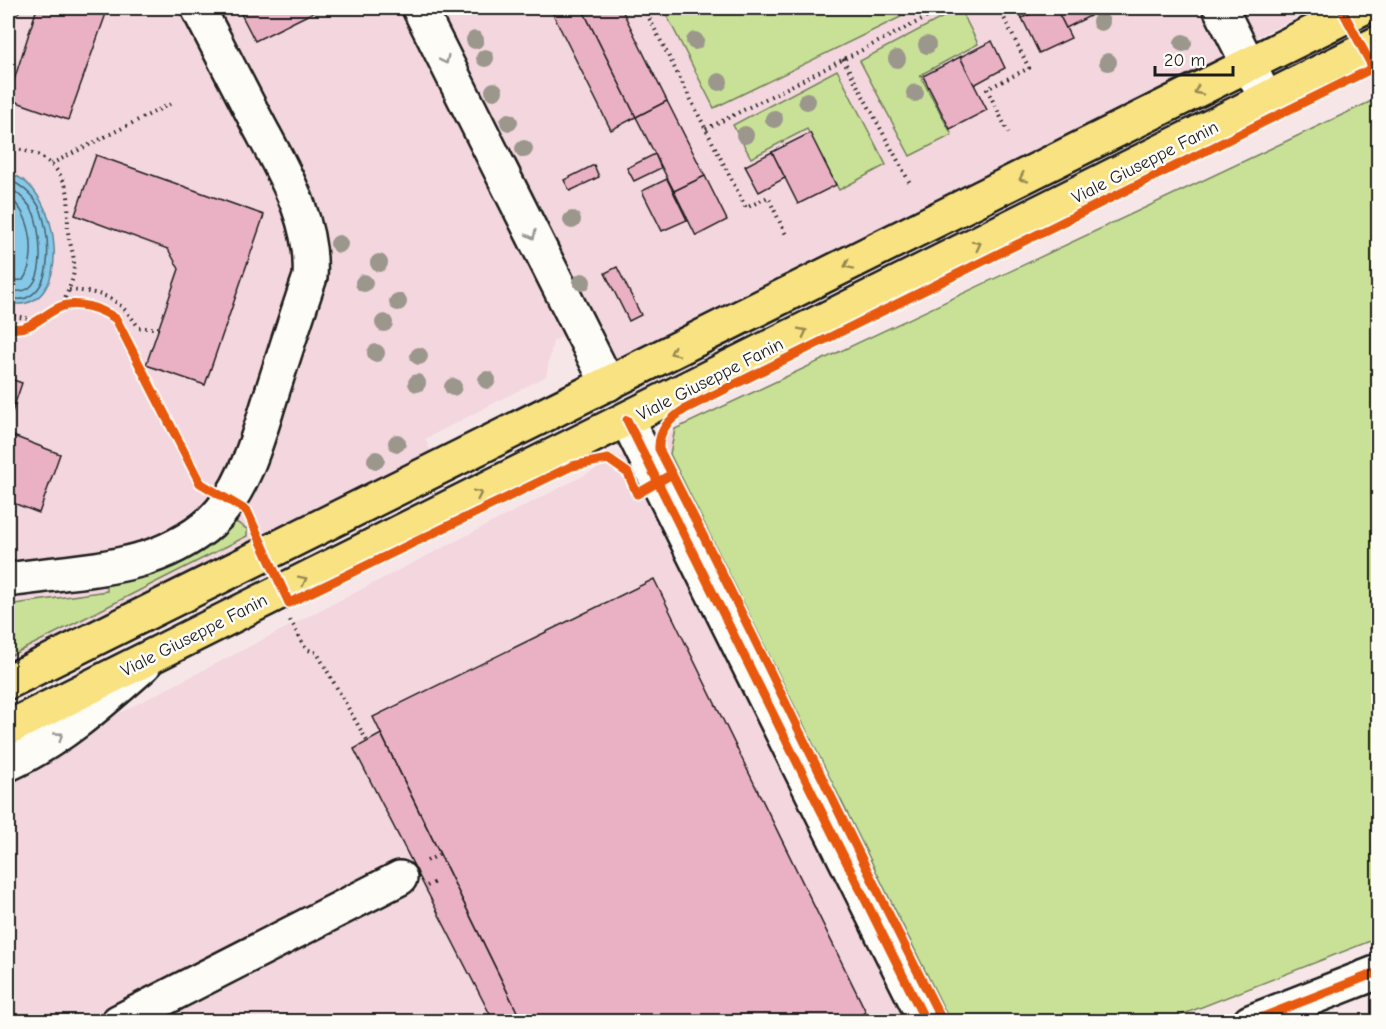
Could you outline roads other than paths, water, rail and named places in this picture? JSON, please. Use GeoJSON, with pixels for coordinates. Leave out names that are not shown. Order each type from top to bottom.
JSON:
{"type":"FeatureCollection","features":[{"type":"Feature","properties":{"kind":"main road"},"geometry":{"type":"LineString","coordinates":[[8,682],[1362,8]]}},
{"type":"Feature","properties":{"kind":"main road","name":"Viale Giuseppe Fanin"},"geometry":{"type":"LineString","coordinates":[[8,728],[1267,101],[1378,43]]}},
{"type":"Feature","properties":{"kind":"street"},"geometry":{"type":"LineString","coordinates":[[8,580],[140,560],[179,544],[211,522],[225,505],[242,476],[256,441],[310,277],[311,255],[307,231],[289,183],[198,8]]}},
{"type":"Feature","properties":{"kind":"street"},"geometry":{"type":"LineString","coordinates":[[419,8],[608,384]]}},
{"type":"Feature","properties":{"kind":"street"},"geometry":{"type":"LineString","coordinates":[[1220,8],[1267,101]]}},
{"type":"Feature","properties":{"kind":"street"},"geometry":{"type":"LineString","coordinates":[[627,420],[926,1022]]}},
{"type":"Feature","properties":{"kind":"street"},"geometry":{"type":"LineString","coordinates":[[8,764],[52,741],[98,706],[157,654]]}},
{"type":"Feature","properties":{"kind":"street"},"geometry":{"type":"LineString","coordinates":[[118,1022],[414,870]]}},
{"type":"Feature","properties":{"kind":"street"},"geometry":{"type":"LineString","coordinates":[[1250,1022],[1378,972]]}},
{"type":"Feature","properties":{"kind":"water"},"geometry":{"type":"Polygon","coordinates":[[[8,173],[27,183],[41,201],[50,224],[54,248],[52,272],[44,291],[30,302],[8,303],[8,173]]]}}]}
